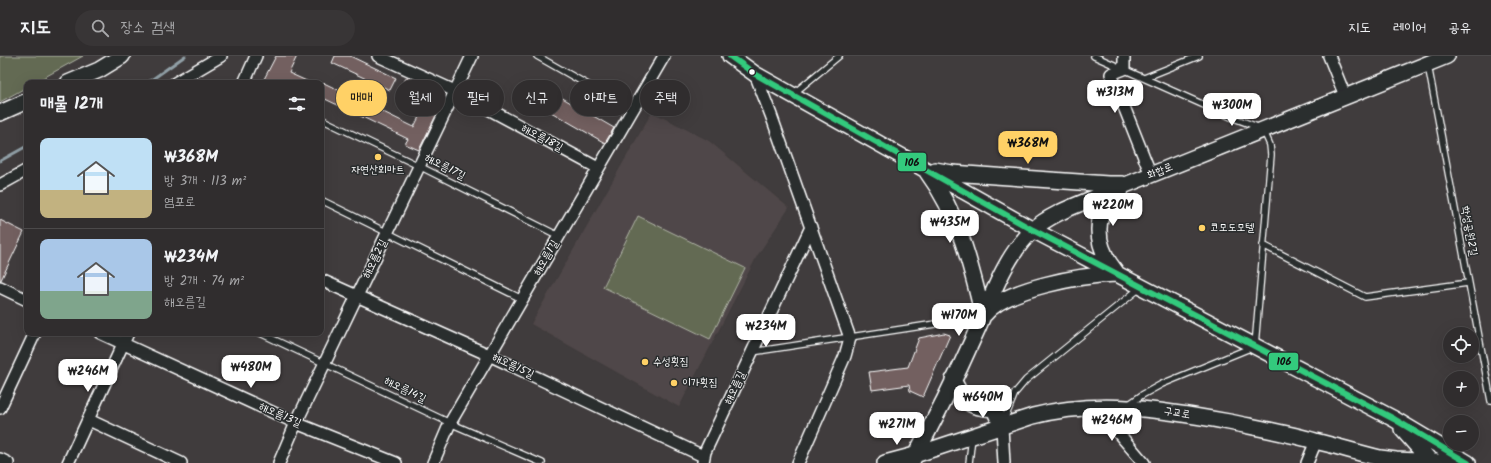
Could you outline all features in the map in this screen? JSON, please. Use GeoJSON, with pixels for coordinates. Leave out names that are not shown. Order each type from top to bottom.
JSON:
{"type":"FeatureCollection","features":[{"type":"Feature","properties":{"kind":"main road"},"geometry":{"type":"LineString","coordinates":[[75,80],[99,70],[122,56]]}},
{"type":"Feature","properties":{"kind":"main road"},"geometry":{"type":"LineString","coordinates":[[730,56],[755,74],[1033,230],[1376,409],[1468,463]]}},
{"type":"Feature","properties":{"kind":"main road","name":"화합로"},"geometry":{"type":"LineString","coordinates":[[913,459],[953,380],[998,281],[1016,250],[1033,230],[1053,216],[1130,183],[1446,56]]}},
{"type":"Feature","properties":{"kind":"main road"},"geometry":{"type":"LineString","coordinates":[[0,113],[24,102]]}},
{"type":"Feature","properties":{"kind":"main road"},"geometry":{"type":"LineString","coordinates":[[924,168],[968,174],[1108,184],[1130,183]]}},
{"type":"Feature","properties":{"kind":"main road"},"geometry":{"type":"LineString","coordinates":[[924,168],[937,186],[958,227],[971,265],[983,316]]}},
{"type":"Feature","properties":{"kind":"main road"},"geometry":{"type":"LineString","coordinates":[[1118,274],[1102,250],[1100,240],[1100,221],[1106,204],[1113,196],[1130,183]]}},
{"type":"Feature","properties":{"kind":"main road"},"geometry":{"type":"LineString","coordinates":[[983,316],[989,309],[1000,302],[1034,289],[1080,277],[1118,274]]}},
{"type":"Feature","properties":{"kind":"main road"},"geometry":{"type":"LineString","coordinates":[[953,380],[967,402],[975,406],[994,409],[1002,427]]}},
{"type":"Feature","properties":{"kind":"main road","name":"구교로"},"geometry":{"type":"LineString","coordinates":[[885,463],[913,459],[1033,416],[1052,411],[1096,407],[1154,409],[1189,414],[1316,441],[1353,452],[1396,460],[1460,463]]}},
{"type":"Feature","properties":{"kind":"main road"},"geometry":{"type":"LineString","coordinates":[[1376,409],[1406,433],[1431,462]]}},
{"type":"Feature","properties":{"kind":"main road","name":"구교로"},"geometry":{"type":"LineString","coordinates":[[1353,452],[1377,463]]}},
{"type":"Feature","properties":{"kind":"street"},"geometry":{"type":"LineString","coordinates":[[180,80],[222,56]]}},
{"type":"Feature","properties":{"kind":"street"},"geometry":{"type":"LineString","coordinates":[[246,80],[256,56]]}},
{"type":"Feature","properties":{"kind":"street","name":"해오름18길"},"geometry":{"type":"LineString","coordinates":[[378,56],[453,90]]}},
{"type":"Feature","properties":{"kind":"street","name":"해오름2길"},"geometry":{"type":"LineString","coordinates":[[460,80],[472,56]]}},
{"type":"Feature","properties":{"kind":"street","name":"해오름1길"},"geometry":{"type":"LineString","coordinates":[[632,110],[664,56]]}},
{"type":"Feature","properties":{"kind":"street"},"geometry":{"type":"LineString","coordinates":[[1124,56],[1124,69],[1111,74],[1151,175]]}},
{"type":"Feature","properties":{"kind":"street"},"geometry":{"type":"LineString","coordinates":[[1329,56],[1345,96]]}},
{"type":"Feature","properties":{"kind":"street"},"geometry":{"type":"LineString","coordinates":[[755,74],[850,338],[845,356],[798,463]]}},
{"type":"Feature","properties":{"kind":"street","name":"해오름2길"},"geometry":{"type":"LineString","coordinates":[[279,463],[296,422],[453,95]]}},
{"type":"Feature","properties":{"kind":"street","name":"해오름18길"},"geometry":{"type":"LineString","coordinates":[[501,116],[598,168]]}},
{"type":"Feature","properties":{"kind":"street","name":"해오름1길"},"geometry":{"type":"LineString","coordinates":[[433,463],[450,423],[628,116]]}},
{"type":"Feature","properties":{"kind":"street"},"geometry":{"type":"LineString","coordinates":[[0,186],[24,172]]}},
{"type":"Feature","properties":{"kind":"street","name":"해오름길"},"geometry":{"type":"LineString","coordinates":[[703,459],[811,227]]}},
{"type":"Feature","properties":{"kind":"street","name":"해오름15길"},"geometry":{"type":"LineString","coordinates":[[324,281],[489,355],[703,459]]}},
{"type":"Feature","properties":{"kind":"street"},"geometry":{"type":"LineString","coordinates":[[0,287],[24,299]]}},
{"type":"Feature","properties":{"kind":"street"},"geometry":{"type":"LineString","coordinates":[[0,408],[34,336]]}},
{"type":"Feature","properties":{"kind":"street","name":"해오름13길"},"geometry":{"type":"LineString","coordinates":[[116,336],[126,338],[296,422],[396,463]]}},
{"type":"Feature","properties":{"kind":"street"},"geometry":{"type":"LineString","coordinates":[[68,463],[126,338]]}},
{"type":"Feature","properties":{"kind":"street"},"geometry":{"type":"LineString","coordinates":[[1096,407],[1144,463]]}},
{"type":"Feature","properties":{"kind":"street"},"geometry":{"type":"LineString","coordinates":[[89,420],[182,463]]}},
{"type":"Feature","properties":{"kind":"street"},"geometry":{"type":"LineString","coordinates":[[1002,427],[1004,463]]}},
{"type":"Feature","properties":{"kind":"street"},"geometry":{"type":"LineString","coordinates":[[1307,463],[1316,441]]}},
{"type":"Feature","properties":{"kind":"street"},"geometry":{"type":"LineString","coordinates":[[0,459],[8,463]]}},
{"type":"Feature","properties":{"kind":"lane"},"geometry":{"type":"LineString","coordinates":[[537,56],[579,80]]}},
{"type":"Feature","properties":{"kind":"lane"},"geometry":{"type":"LineString","coordinates":[[792,94],[839,56]]}},
{"type":"Feature","properties":{"kind":"lane"},"geometry":{"type":"LineString","coordinates":[[1094,56],[1231,117],[1263,129],[1270,144],[1271,166],[1255,346],[1162,384],[1142,395],[1126,408]]}},
{"type":"Feature","properties":{"kind":"lane"},"geometry":{"type":"LineString","coordinates":[[1144,78],[1199,56]]}},
{"type":"Feature","properties":{"kind":"lane","name":"학성공원2길"},"geometry":{"type":"LineString","coordinates":[[1428,64],[1491,401]]}},
{"type":"Feature","properties":{"kind":"lane","name":"해오름17길"},"geometry":{"type":"LineString","coordinates":[[324,120],[420,166],[559,236]]}},
{"type":"Feature","properties":{"kind":"lane"},"geometry":{"type":"LineString","coordinates":[[324,201],[522,299]]}},
{"type":"Feature","properties":{"kind":"lane"},"geometry":{"type":"LineString","coordinates":[[1263,245],[1365,297],[1468,283]]}},
{"type":"Feature","properties":{"kind":"lane"},"geometry":{"type":"LineString","coordinates":[[1002,427],[1015,393],[1026,380],[1142,287]]}},
{"type":"Feature","properties":{"kind":"lane"},"geometry":{"type":"LineString","coordinates":[[752,352],[850,338],[983,316]]}},
{"type":"Feature","properties":{"kind":"lane","name":"해오름14길"},"geometry":{"type":"LineString","coordinates":[[266,336],[450,423],[542,463]]}},
{"type":"Feature","properties":{"kind":"lane"},"geometry":{"type":"LineString","coordinates":[[969,463],[972,437]]}},
{"type":"Feature","properties":{"kind":"shaded area"},"geometry":{"type":"Polygon","coordinates":[[[650,116],[660,116],[709,141],[789,208],[757,256],[679,407],[531,324],[650,116]]]}},
{"type":"Feature","properties":{"kind":"green space"},"geometry":{"type":"Polygon","coordinates":[[[0,56],[83,56],[39,80],[24,80],[24,89],[0,102],[0,56]]]}},
{"type":"Feature","properties":{"kind":"green space"},"geometry":{"type":"Polygon","coordinates":[[[638,216],[745,268],[710,339],[603,287],[638,216]]]}},
{"type":"Feature","properties":{"kind":"building"},"geometry":{"type":"Polygon","coordinates":[[[276,56],[297,56],[289,73],[304,80],[264,80],[276,56]]]}},
{"type":"Feature","properties":{"kind":"building"},"geometry":{"type":"Polygon","coordinates":[[[335,56],[350,56],[396,78],[390,90],[387,89],[387,80],[369,80],[332,63],[335,56]]]}},
{"type":"Feature","properties":{"kind":"building"},"geometry":{"type":"Polygon","coordinates":[[[407,77],[413,80],[405,80],[407,77]]]}},
{"type":"Feature","properties":{"kind":"building"},"geometry":{"type":"Polygon","coordinates":[[[324,83],[336,89],[336,104],[324,98],[324,83]]]}},
{"type":"Feature","properties":{"kind":"building"},"geometry":{"type":"Polygon","coordinates":[[[562,98],[570,102],[570,116],[593,116],[614,128],[605,143],[558,116],[562,116],[562,98]]]}},
{"type":"Feature","properties":{"kind":"building"},"geometry":{"type":"Polygon","coordinates":[[[387,114],[414,127],[420,116],[436,116],[419,150],[405,144],[408,139],[360,116],[387,116],[387,114]]]}},
{"type":"Feature","properties":{"kind":"building"},"geometry":{"type":"Polygon","coordinates":[[[0,220],[24,232],[1,280],[0,280],[0,220]]]}},
{"type":"Feature","properties":{"kind":"building"},"geometry":{"type":"Polygon","coordinates":[[[944,333],[950,335],[923,397],[910,391],[909,385],[872,390],[869,372],[908,367],[919,338],[944,333]]]}},
{"type":"Feature","properties":{"kind":"waterway"},"geometry":{"type":"LineString","coordinates":[[151,80],[185,56]]}},
{"type":"Feature","properties":{"kind":"waterway"},"geometry":{"type":"LineString","coordinates":[[0,161],[24,148]]}},
{"type":"Feature","properties":{"kind":"transit line","name":"106"},"geometry":{"type":"LineString","coordinates":[[730,56],[755,74],[1033,230],[1394,419],[1468,463]]}},
{"type":"Feature","properties":{"kind":"place","name":"자연산회마트"},"geometry":{"type":"Point","coordinates":[378,157]}},
{"type":"Feature","properties":{"kind":"place","name":"코모도모텔"},"geometry":{"type":"Point","coordinates":[1202,228]}},
{"type":"Feature","properties":{"kind":"place","name":"수성횟집"},"geometry":{"type":"Point","coordinates":[645,362]}},
{"type":"Feature","properties":{"kind":"place","name":"이가횟집"},"geometry":{"type":"Point","coordinates":[674,383]}}]}
